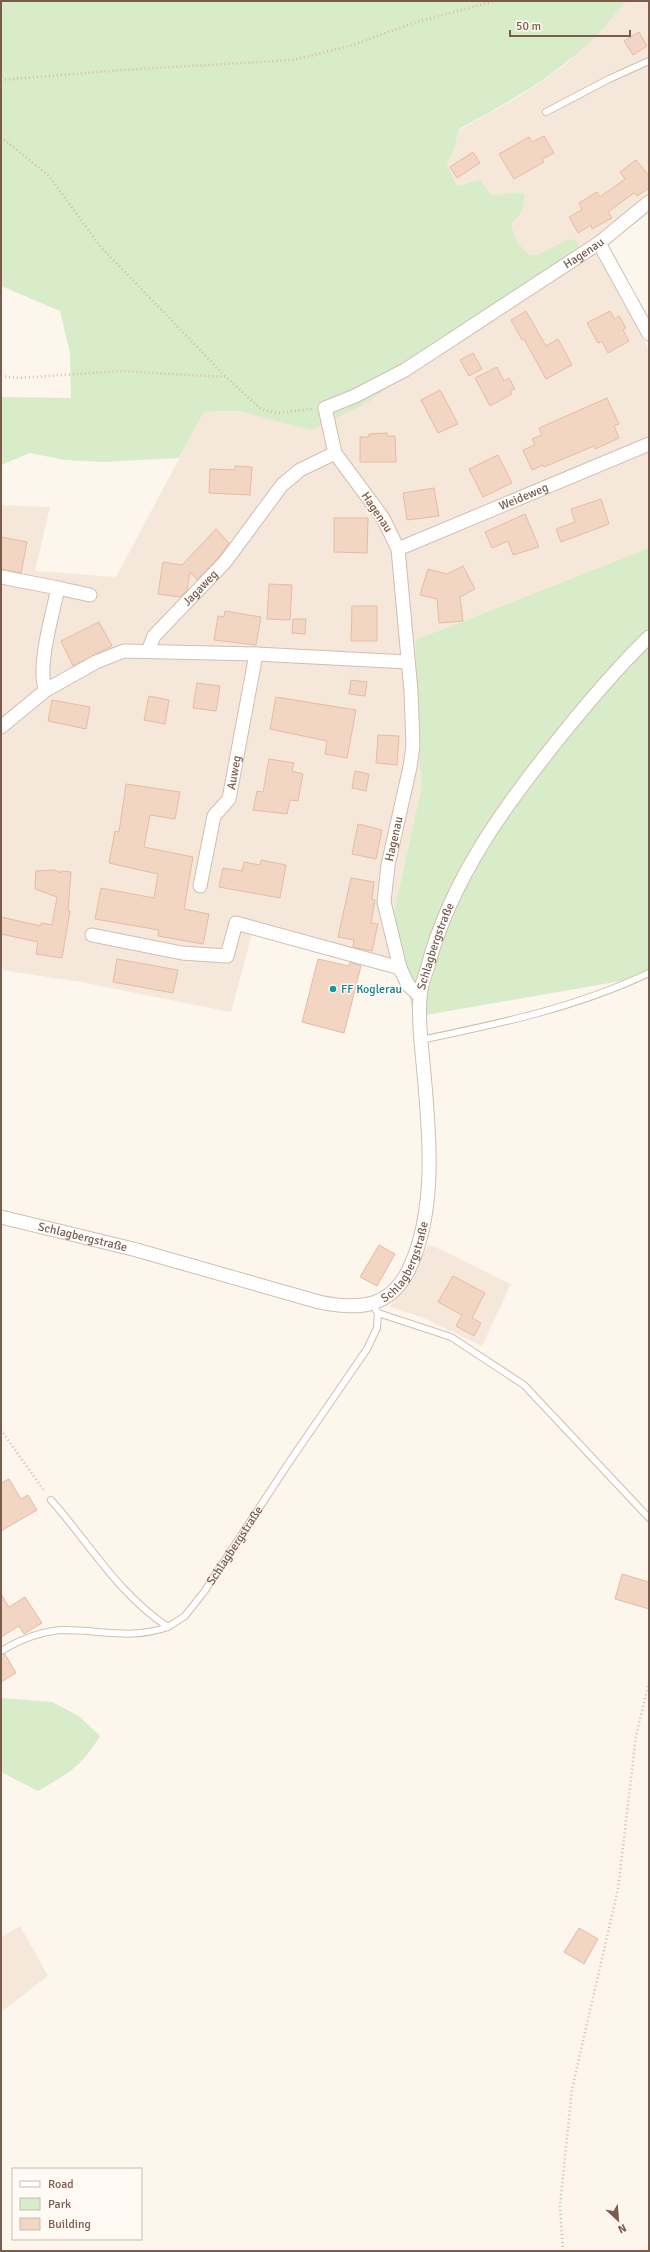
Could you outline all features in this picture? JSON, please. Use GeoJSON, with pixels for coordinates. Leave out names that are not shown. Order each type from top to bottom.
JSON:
{"type":"FeatureCollection","features":[{"type":"Feature","properties":{"kind":"street","name":"Hagenau"},"geometry":{"type":"LineString","coordinates":[[420,996],[408,985],[400,968],[387,918],[384,887],[410,767],[413,746],[413,720],[398,549],[383,518],[335,453],[325,408],[356,396],[404,370],[599,243],[649,202]]}},
{"type":"Feature","properties":{"kind":"street"},"geometry":{"type":"LineString","coordinates":[[599,243],[649,334]]}},
{"type":"Feature","properties":{"kind":"street","name":"Weideweg"},"geometry":{"type":"LineString","coordinates":[[398,549],[649,444]]}},
{"type":"Feature","properties":{"kind":"street","name":"Jagaweg"},"geometry":{"type":"LineString","coordinates":[[148,651],[154,636],[225,562],[282,485],[300,470],[335,453]]}},
{"type":"Feature","properties":{"kind":"street"},"geometry":{"type":"LineString","coordinates":[[1,577],[90,595]]}},
{"type":"Feature","properties":{"kind":"street"},"geometry":{"type":"LineString","coordinates":[[46,690],[43,684],[42,669],[58,588]]}},
{"type":"Feature","properties":{"kind":"street","name":"Schlagbergstraße"},"geometry":{"type":"LineString","coordinates":[[1,1217],[133,1249],[319,1302],[375,1309],[408,1272],[421,1235],[430,1147],[421,1040],[420,996],[431,952],[444,915],[484,841],[536,767],[587,704],[649,637]]}},
{"type":"Feature","properties":{"kind":"street"},"geometry":{"type":"LineString","coordinates":[[1,727],[46,690],[112,655],[131,650],[256,654],[408,662]]}},
{"type":"Feature","properties":{"kind":"street","name":"Auweg"},"geometry":{"type":"LineString","coordinates":[[200,886],[214,816],[229,799],[256,654]]}},
{"type":"Feature","properties":{"kind":"street"},"geometry":{"type":"LineString","coordinates":[[92,935],[182,954],[227,956],[236,922],[400,968]]}},
{"type":"Feature","properties":{"kind":"lane"},"geometry":{"type":"LineString","coordinates":[[546,112],[609,79],[649,61]]}},
{"type":"Feature","properties":{"kind":"lane"},"geometry":{"type":"LineString","coordinates":[[421,1040],[570,1004],[620,987],[649,973]]}},
{"type":"Feature","properties":{"kind":"lane","name":"Schlagbergstraße"},"geometry":{"type":"LineString","coordinates":[[1,1651],[18,1641],[48,1632],[63,1630],[136,1635],[168,1627],[185,1616],[228,1558],[290,1461],[367,1349],[377,1328],[375,1309],[451,1337],[524,1384],[649,1518]]}},
{"type":"Feature","properties":{"kind":"lane"},"geometry":{"type":"LineString","coordinates":[[51,1500],[114,1579],[153,1617],[168,1627]]}},
{"type":"Feature","properties":{"kind":"path"},"geometry":{"type":"LineString","coordinates":[[1,80],[122,70],[294,60],[353,45],[413,23],[496,1]]}},
{"type":"Feature","properties":{"kind":"path"},"geometry":{"type":"LineString","coordinates":[[1,137],[49,176],[100,246],[226,377],[261,409],[277,412],[325,408]]}},
{"type":"Feature","properties":{"kind":"path"},"geometry":{"type":"LineString","coordinates":[[1,376],[19,378],[119,371],[226,377]]}},
{"type":"Feature","properties":{"kind":"path"},"geometry":{"type":"LineString","coordinates":[[1,1430],[51,1500]]}},
{"type":"Feature","properties":{"kind":"path"},"geometry":{"type":"LineString","coordinates":[[563,2251],[560,2206],[572,2089],[618,1889],[636,1736],[649,1682]]}},
{"type":"Feature","properties":{"kind":"shaded area"},"geometry":{"type":"Polygon","coordinates":[[[626,1],[649,1],[649,209],[597,256],[628,306],[649,351],[649,548],[415,640],[421,789],[392,921],[401,960],[289,935],[252,934],[231,1012],[81,982],[1,970],[1,505],[50,507],[35,571],[116,577],[204,412],[239,411],[271,419],[561,241],[538,255],[530,255],[517,242],[511,222],[519,192],[492,195],[480,180],[457,186],[447,164],[454,150],[459,130],[517,98],[564,66],[611,20],[626,1]]]}},
{"type":"Feature","properties":{"kind":"shaded area"},"geometry":{"type":"Polygon","coordinates":[[[429,1244],[511,1284],[482,1346],[421,1317],[390,1307],[429,1244]]]}},
{"type":"Feature","properties":{"kind":"shaded area"},"geometry":{"type":"Polygon","coordinates":[[[20,1926],[48,1976],[1,2012],[1,1938],[20,1926]]]}},
{"type":"Feature","properties":{"kind":"green space"},"geometry":{"type":"Polygon","coordinates":[[[1,1],[626,1],[590,42],[550,75],[507,103],[459,129],[454,150],[447,164],[457,186],[480,180],[492,195],[519,192],[524,194],[522,211],[511,223],[517,242],[530,255],[538,255],[568,239],[577,241],[579,248],[367,403],[311,430],[239,411],[204,412],[179,458],[103,462],[65,460],[30,453],[1,465],[1,397],[71,398],[70,353],[60,311],[1,286],[1,1]]]}},
{"type":"Feature","properties":{"kind":"green space"},"geometry":{"type":"Polygon","coordinates":[[[649,548],[649,974],[627,980],[414,1017],[392,921],[421,789],[415,640],[649,548]]]}},
{"type":"Feature","properties":{"kind":"green space"},"geometry":{"type":"Polygon","coordinates":[[[1,1698],[52,1702],[79,1716],[100,1736],[80,1763],[66,1774],[38,1791],[1,1772],[1,1698]]]}},
{"type":"Feature","properties":{"kind":"building"},"geometry":{"type":"Polygon","coordinates":[[[639,32],[647,46],[633,55],[624,41],[639,32]]]}},
{"type":"Feature","properties":{"kind":"building"},"geometry":{"type":"Polygon","coordinates":[[[544,136],[554,153],[542,159],[544,162],[514,179],[499,154],[529,137],[532,142],[544,136]]]}},
{"type":"Feature","properties":{"kind":"building"},"geometry":{"type":"Polygon","coordinates":[[[473,152],[480,163],[457,178],[450,167],[473,152]]]}},
{"type":"Feature","properties":{"kind":"building"},"geometry":{"type":"Polygon","coordinates":[[[636,160],[649,176],[649,188],[637,196],[634,193],[608,212],[612,218],[592,229],[591,225],[578,233],[569,217],[582,210],[579,203],[597,192],[600,197],[625,179],[620,172],[636,160]]]}},
{"type":"Feature","properties":{"kind":"building"},"geometry":{"type":"Polygon","coordinates":[[[526,311],[546,346],[558,339],[572,365],[546,379],[524,339],[522,340],[511,320],[526,311]]]}},
{"type":"Feature","properties":{"kind":"building"},"geometry":{"type":"Polygon","coordinates":[[[610,311],[615,319],[619,316],[626,328],[623,330],[629,341],[608,353],[602,341],[598,343],[587,323],[610,311]]]}},
{"type":"Feature","properties":{"kind":"building"},"geometry":{"type":"Polygon","coordinates":[[[473,353],[482,369],[469,376],[460,360],[473,353]]]}},
{"type":"Feature","properties":{"kind":"building"},"geometry":{"type":"Polygon","coordinates":[[[497,367],[504,381],[509,378],[515,389],[510,391],[512,394],[490,406],[475,378],[497,367]]]}},
{"type":"Feature","properties":{"kind":"building"},"geometry":{"type":"Polygon","coordinates":[[[440,390],[458,424],[438,433],[421,400],[440,390]]]}},
{"type":"Feature","properties":{"kind":"building"},"geometry":{"type":"Polygon","coordinates":[[[607,398],[619,424],[614,426],[619,438],[595,449],[594,446],[544,467],[543,465],[532,470],[523,450],[535,445],[532,439],[542,435],[539,428],[607,398]]]}},
{"type":"Feature","properties":{"kind":"building"},"geometry":{"type":"Polygon","coordinates":[[[387,433],[387,436],[395,436],[396,462],[360,462],[360,437],[369,437],[369,434],[387,433]]]}},
{"type":"Feature","properties":{"kind":"building"},"geometry":{"type":"Polygon","coordinates":[[[498,455],[512,483],[483,497],[469,469],[498,455]]]}},
{"type":"Feature","properties":{"kind":"building"},"geometry":{"type":"Polygon","coordinates":[[[235,466],[252,467],[250,495],[209,493],[210,469],[235,470],[235,466]]]}},
{"type":"Feature","properties":{"kind":"building"},"geometry":{"type":"Polygon","coordinates":[[[434,488],[439,516],[407,520],[403,493],[434,488]]]}},
{"type":"Feature","properties":{"kind":"building"},"geometry":{"type":"Polygon","coordinates":[[[601,499],[609,524],[561,542],[556,529],[575,522],[571,509],[601,499]]]}},
{"type":"Feature","properties":{"kind":"building"},"geometry":{"type":"Polygon","coordinates":[[[525,514],[539,547],[513,555],[508,541],[492,548],[485,532],[525,514]]]}},
{"type":"Feature","properties":{"kind":"building"},"geometry":{"type":"Polygon","coordinates":[[[334,518],[368,518],[367,553],[334,552],[334,518]]]}},
{"type":"Feature","properties":{"kind":"building"},"geometry":{"type":"Polygon","coordinates":[[[216,529],[229,543],[219,557],[197,580],[190,572],[187,590],[180,597],[158,594],[163,562],[182,565],[216,529]]]}},
{"type":"Feature","properties":{"kind":"building"},"geometry":{"type":"Polygon","coordinates":[[[1,537],[27,542],[21,573],[1,569],[1,537]]]}},
{"type":"Feature","properties":{"kind":"building"},"geometry":{"type":"Polygon","coordinates":[[[463,566],[475,589],[460,597],[463,621],[439,623],[437,599],[420,595],[428,569],[447,574],[463,566]]]}},
{"type":"Feature","properties":{"kind":"building"},"geometry":{"type":"Polygon","coordinates":[[[269,584],[292,585],[290,620],[267,619],[269,584]]]}},
{"type":"Feature","properties":{"kind":"building"},"geometry":{"type":"Polygon","coordinates":[[[352,606],[377,606],[377,641],[351,641],[352,606]]]}},
{"type":"Feature","properties":{"kind":"building"},"geometry":{"type":"Polygon","coordinates":[[[225,611],[261,617],[256,645],[214,640],[218,616],[224,617],[225,611]]]}},
{"type":"Feature","properties":{"kind":"building"},"geometry":{"type":"Polygon","coordinates":[[[293,619],[306,619],[305,634],[292,633],[293,619]]]}},
{"type":"Feature","properties":{"kind":"building"},"geometry":{"type":"Polygon","coordinates":[[[99,622],[112,646],[73,666],[61,641],[99,622]]]}},
{"type":"Feature","properties":{"kind":"building"},"geometry":{"type":"Polygon","coordinates":[[[351,680],[367,682],[365,696],[349,694],[351,680]]]}},
{"type":"Feature","properties":{"kind":"building"},"geometry":{"type":"Polygon","coordinates":[[[197,683],[220,686],[216,711],[193,708],[197,683]]]}},
{"type":"Feature","properties":{"kind":"building"},"geometry":{"type":"Polygon","coordinates":[[[149,696],[169,700],[165,724],[144,720],[149,696]]]}},
{"type":"Feature","properties":{"kind":"building"},"geometry":{"type":"Polygon","coordinates":[[[276,697],[356,710],[347,758],[325,754],[327,741],[270,729],[276,697]]]}},
{"type":"Feature","properties":{"kind":"building"},"geometry":{"type":"Polygon","coordinates":[[[52,700],[90,707],[86,729],[48,721],[52,700]]]}},
{"type":"Feature","properties":{"kind":"building"},"geometry":{"type":"Polygon","coordinates":[[[378,735],[399,736],[397,765],[376,763],[378,735]]]}},
{"type":"Feature","properties":{"kind":"building"},"geometry":{"type":"Polygon","coordinates":[[[269,759],[294,763],[292,771],[303,774],[298,801],[290,800],[287,814],[253,810],[257,791],[263,792],[269,759]]]}},
{"type":"Feature","properties":{"kind":"building"},"geometry":{"type":"Polygon","coordinates":[[[355,771],[369,774],[366,791],[352,788],[355,771]]]}},
{"type":"Feature","properties":{"kind":"building"},"geometry":{"type":"Polygon","coordinates":[[[126,784],[180,792],[175,819],[150,815],[144,847],[193,857],[184,909],[209,914],[203,944],[158,936],[159,930],[95,919],[101,888],[154,898],[158,874],[109,863],[115,831],[119,832],[126,784]]]}},
{"type":"Feature","properties":{"kind":"building"},"geometry":{"type":"Polygon","coordinates":[[[358,824],[382,830],[376,859],[352,854],[358,824]]]}},
{"type":"Feature","properties":{"kind":"building"},"geometry":{"type":"Polygon","coordinates":[[[261,860],[286,865],[280,898],[219,887],[223,868],[242,871],[244,862],[260,865],[261,860]]]}},
{"type":"Feature","properties":{"kind":"building"},"geometry":{"type":"Polygon","coordinates":[[[55,870],[61,873],[61,871],[71,872],[68,911],[70,911],[62,958],[36,954],[38,942],[1,934],[1,917],[41,926],[41,923],[52,925],[57,897],[35,889],[36,871],[55,870]]]}},
{"type":"Feature","properties":{"kind":"building"},"geometry":{"type":"Polygon","coordinates":[[[351,878],[374,882],[372,899],[375,900],[371,923],[378,924],[372,951],[353,947],[354,940],[338,937],[351,878]]]}},
{"type":"Feature","properties":{"kind":"building"},"geometry":{"type":"Polygon","coordinates":[[[117,959],[178,970],[173,993],[113,982],[117,959]]]}},
{"type":"Feature","properties":{"kind":"building","name":"FF Koglerau"},"geometry":{"type":"Polygon","coordinates":[[[318,959],[349,966],[350,962],[361,966],[344,1033],[302,1022],[318,959]]]}},
{"type":"Feature","properties":{"kind":"building"},"geometry":{"type":"Polygon","coordinates":[[[379,1245],[395,1254],[377,1286],[360,1277],[379,1245]]]}},
{"type":"Feature","properties":{"kind":"building"},"geometry":{"type":"Polygon","coordinates":[[[453,1276],[485,1293],[472,1318],[481,1323],[474,1336],[456,1326],[462,1315],[438,1302],[453,1276]]]}},
{"type":"Feature","properties":{"kind":"building"},"geometry":{"type":"Polygon","coordinates":[[[9,1479],[21,1499],[28,1495],[37,1510],[1,1531],[1,1483],[9,1479]]]}},
{"type":"Feature","properties":{"kind":"building"},"geometry":{"type":"Polygon","coordinates":[[[622,1574],[649,1582],[649,1609],[615,1599],[622,1574]]]}},
{"type":"Feature","properties":{"kind":"building"},"geometry":{"type":"Polygon","coordinates":[[[1,1594],[9,1607],[25,1597],[42,1623],[24,1634],[19,1626],[1,1637],[1,1594]]]}},
{"type":"Feature","properties":{"kind":"building"},"geometry":{"type":"Polygon","coordinates":[[[5,1654],[16,1673],[1,1682],[1,1655],[5,1654]]]}},
{"type":"Feature","properties":{"kind":"building"},"geometry":{"type":"Polygon","coordinates":[[[579,1928],[598,1939],[584,1964],[564,1952],[579,1928]]]}},
{"type":"Feature","properties":{"kind":"place","name":"FF Koglerau"},"geometry":{"type":"Point","coordinates":[333,989]}}]}
